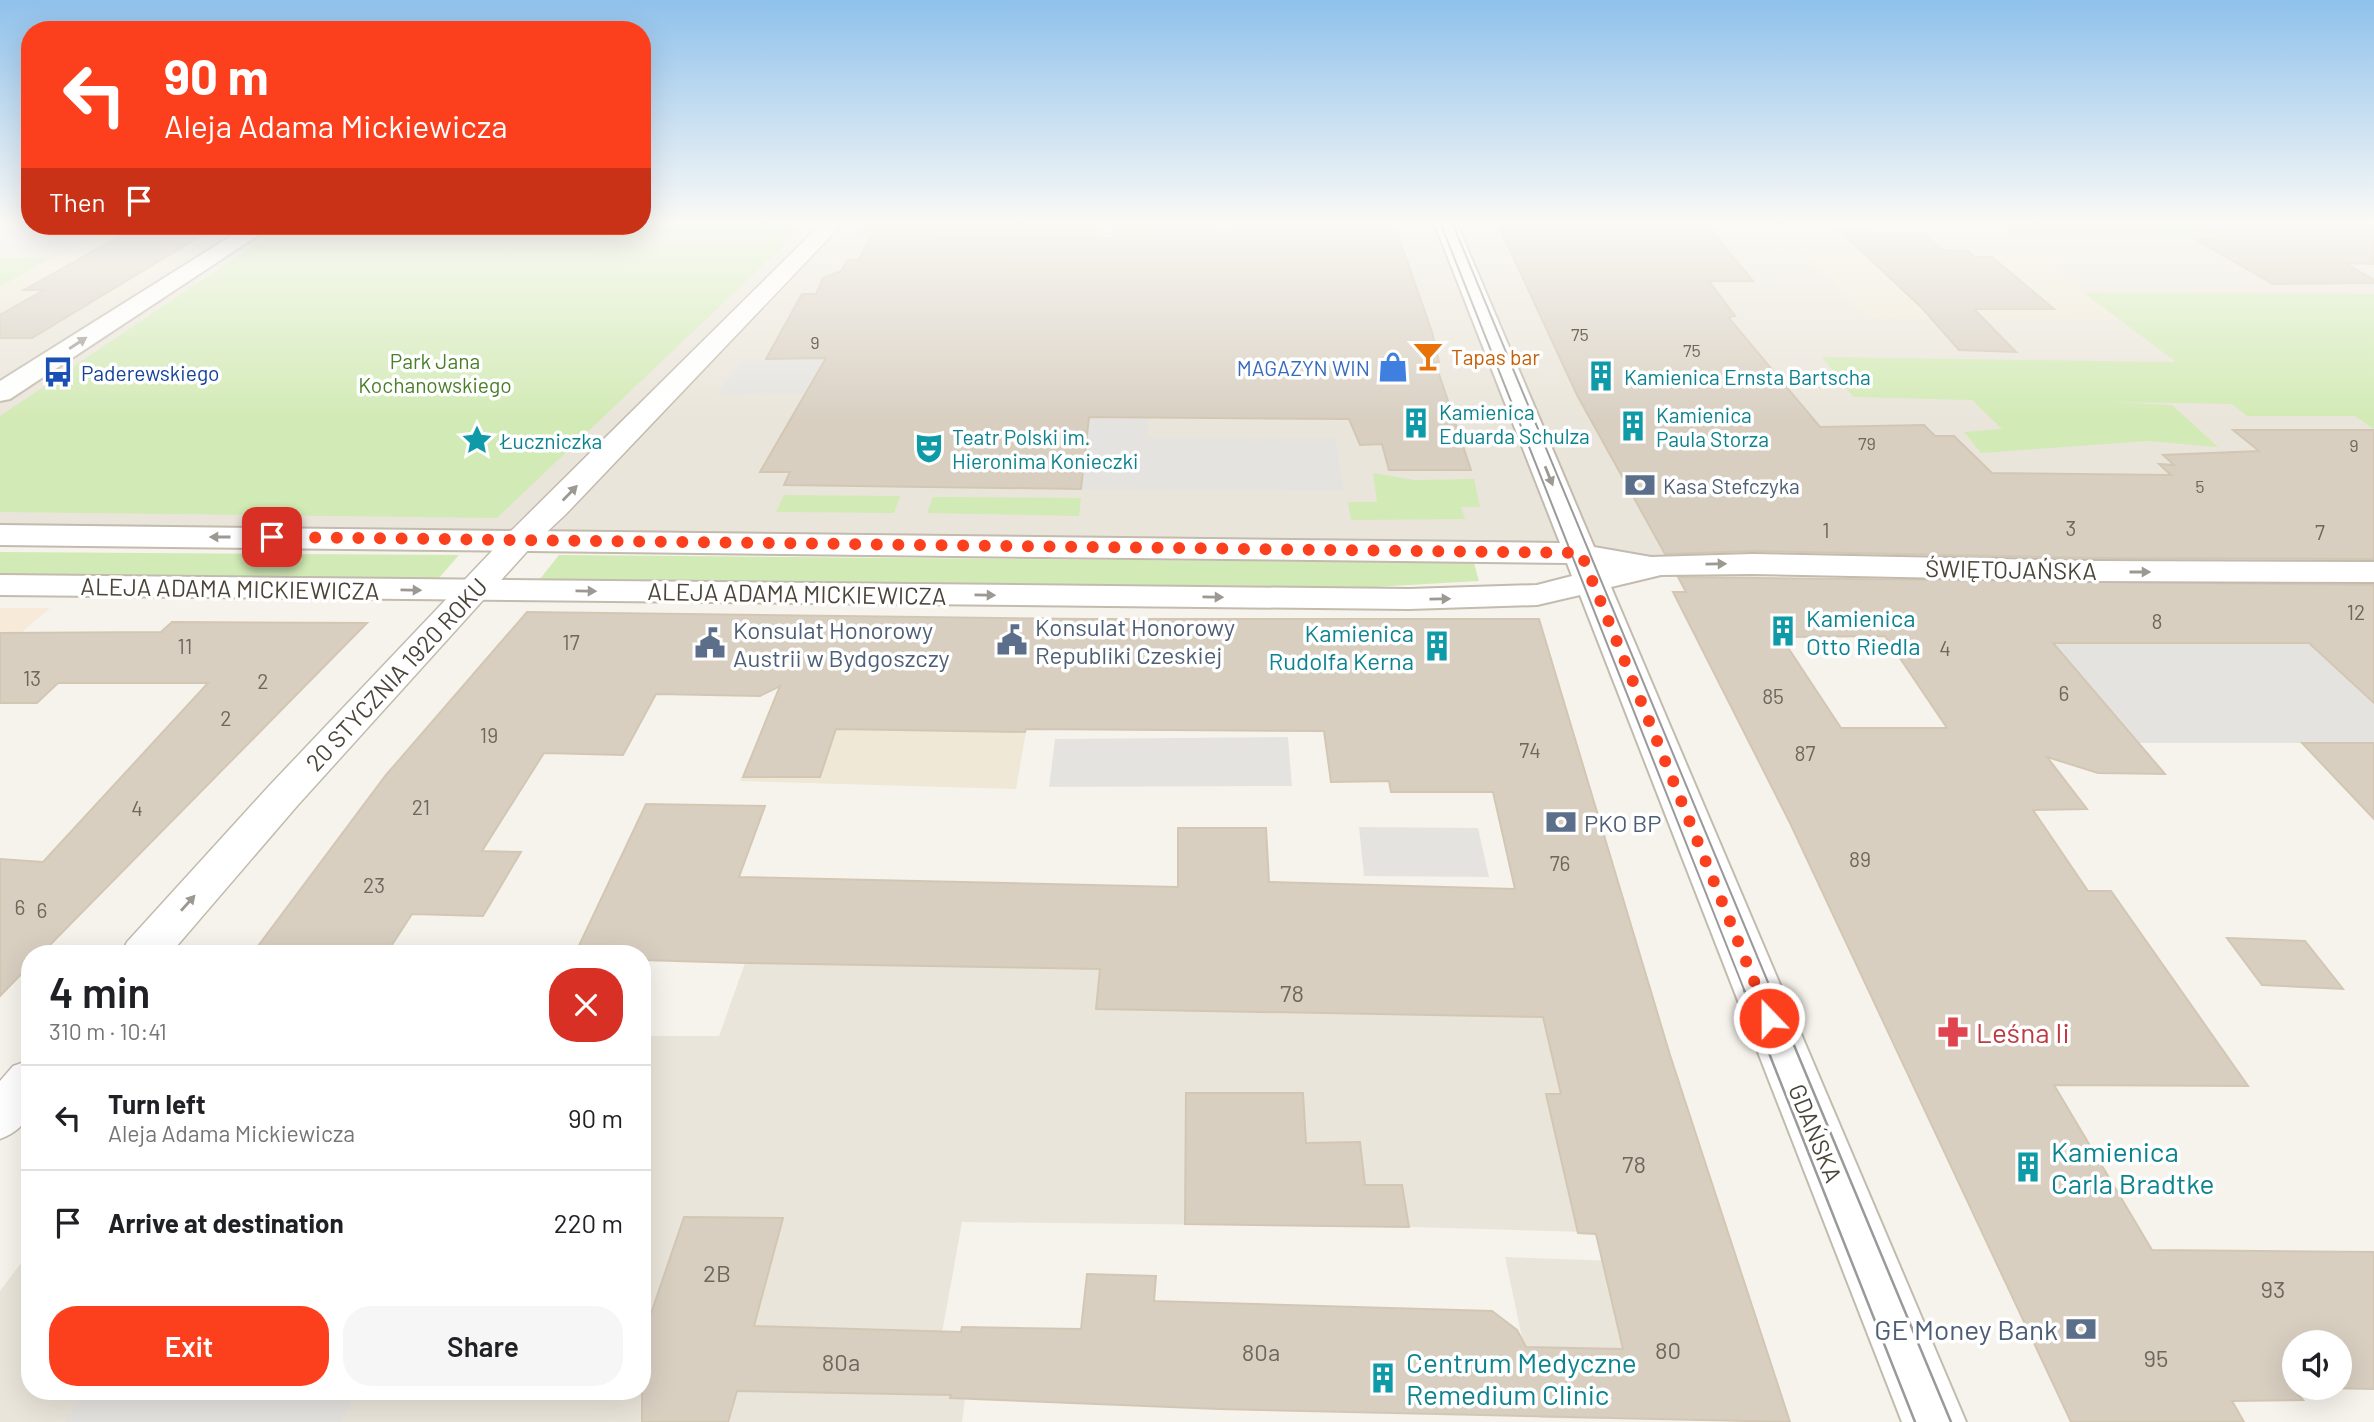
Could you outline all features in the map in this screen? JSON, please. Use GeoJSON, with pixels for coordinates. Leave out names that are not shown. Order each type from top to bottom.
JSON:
{"type":"FeatureCollection","features":[{"type":"Feature","properties":{"kind":"street"},"geometry":{"type":"LineString","coordinates":[[0,393],[164,288]]}},
{"type":"Feature","properties":{"kind":"street","name":"20 STYCZNIA 1920 ROKU"},"geometry":{"type":"LineString","coordinates":[[151,945],[283,796],[520,540],[555,509],[769,288]]}},
{"type":"Feature","properties":{"kind":"street","name":"GDAŃSKA"},"geometry":{"type":"LineString","coordinates":[[1472,288],[1934,1422]]}},
{"type":"Feature","properties":{"kind":"street","name":"ALEJA ADAMA MICKIEWICZA"},"geometry":{"type":"LineString","coordinates":[[0,535],[520,540],[1586,567]]}},
{"type":"Feature","properties":{"kind":"street","name":"ŚWIĘTOJAŃSKA"},"geometry":{"type":"LineString","coordinates":[[1586,567],[1752,564],[2093,571],[2374,572]]}},
{"type":"Feature","properties":{"kind":"street","name":"ALEJA ADAMA MICKIEWICZA"},"geometry":{"type":"LineString","coordinates":[[0,585],[1409,599],[1537,595],[1586,567]]}},
{"type":"Feature","properties":{"kind":"street"},"geometry":{"type":"LineString","coordinates":[[0,1117],[21,1092]]}},
{"type":"Feature","properties":{"kind":"shaded area"},"geometry":{"type":"Polygon","coordinates":[[[0,288],[2374,288],[2374,572],[1752,564],[1581,553],[0,535],[0,288]]]}},
{"type":"Feature","properties":{"kind":"shaded area"},"geometry":{"type":"Polygon","coordinates":[[[0,288],[131,288],[110,302],[0,301],[0,288]]]}},
{"type":"Feature","properties":{"kind":"shaded area"},"geometry":{"type":"Polygon","coordinates":[[[1838,288],[2079,288],[2119,320],[1866,318],[1838,288]]]}},
{"type":"Feature","properties":{"kind":"shaded area"},"geometry":{"type":"Polygon","coordinates":[[[855,358],[838,394],[716,395],[742,360],[855,358]]]}},
{"type":"Feature","properties":{"kind":"shaded area"},"geometry":{"type":"Polygon","coordinates":[[[1089,417],[1149,417],[1148,438],[1336,439],[1344,491],[1081,489],[1089,417]]]}},
{"type":"Feature","properties":{"kind":"shaded area"},"geometry":{"type":"Polygon","coordinates":[[[0,608],[50,608],[0,651],[0,608]]]}},
{"type":"Feature","properties":{"kind":"shaded area"},"geometry":{"type":"Polygon","coordinates":[[[2053,643],[2309,643],[2374,703],[2374,743],[2138,743],[2053,643]]]}},
{"type":"Feature","properties":{"kind":"shaded area"},"geometry":{"type":"Polygon","coordinates":[[[777,693],[1032,697],[1016,789],[740,781],[777,693]]]}},
{"type":"Feature","properties":{"kind":"shaded area"},"geometry":{"type":"Polygon","coordinates":[[[1288,737],[1292,786],[1049,787],[1055,739],[1288,737]]]}},
{"type":"Feature","properties":{"kind":"shaded area"},"geometry":{"type":"Polygon","coordinates":[[[1359,827],[1478,828],[1489,877],[1364,876],[1359,827]]]}},
{"type":"Feature","properties":{"kind":"shaded area"},"geometry":{"type":"Polygon","coordinates":[[[745,963],[1648,978],[1728,1236],[1409,1227],[962,1222],[931,1394],[965,1398],[962,1422],[0,1422],[0,1291],[21,1263],[21,1400],[651,1400],[651,1036],[719,1036],[745,963]]]}},
{"type":"Feature","properties":{"kind":"shaded area"},"geometry":{"type":"Polygon","coordinates":[[[1505,1257],[1736,1265],[1790,1422],[1539,1418],[1505,1257]]]}},
{"type":"Feature","properties":{"kind":"shaded area"},"geometry":{"type":"Polygon","coordinates":[[[79,1400],[352,1400],[342,1422],[65,1422],[79,1400]]]}},
{"type":"Feature","properties":{"kind":"green space","name":"Park Jana Kochanowskiego"},"geometry":{"type":"Polygon","coordinates":[[[189,288],[739,288],[497,518],[0,512],[0,416],[189,288]]]}},
{"type":"Feature","properties":{"kind":"green space"},"geometry":{"type":"Polygon","coordinates":[[[2084,293],[2374,294],[2374,429],[2355,416],[2247,416],[2232,404],[2114,402],[2172,405],[2218,447],[2148,441],[1981,453],[1964,432],[2002,429],[1972,400],[1853,397],[1822,357],[2176,362],[2084,293]]]}},
{"type":"Feature","properties":{"kind":"green space"},"geometry":{"type":"Polygon","coordinates":[[[1373,473],[1414,480],[1474,479],[1480,507],[1461,507],[1465,519],[1351,520],[1348,502],[1377,502],[1373,473]]]}},
{"type":"Feature","properties":{"kind":"green space"},"geometry":{"type":"Polygon","coordinates":[[[784,495],[900,496],[894,513],[776,512],[784,495]]]}},
{"type":"Feature","properties":{"kind":"green space"},"geometry":{"type":"Polygon","coordinates":[[[933,497],[1081,498],[1079,516],[927,513],[933,497]]]}},
{"type":"Feature","properties":{"kind":"green space"},"geometry":{"type":"Polygon","coordinates":[[[0,552],[459,555],[439,578],[0,574],[0,552]]]}},
{"type":"Feature","properties":{"kind":"green space"},"geometry":{"type":"Polygon","coordinates":[[[559,555],[1474,563],[1479,581],[1374,587],[540,579],[559,555]]]}},
{"type":"Feature","properties":{"kind":"building"},"geometry":{"type":"Polygon","coordinates":[[[114,288],[32,338],[0,338],[0,315],[44,290],[24,290],[114,288]]]}},
{"type":"Feature","properties":{"kind":"building"},"geometry":{"type":"Polygon","coordinates":[[[818,288],[1417,288],[1432,332],[1439,362],[1435,362],[1471,470],[1389,470],[1382,444],[1360,445],[1349,419],[1089,417],[1081,489],[784,485],[790,472],[760,472],[826,358],[766,359],[802,294],[816,294],[818,288]]]}},
{"type":"Feature","properties":{"kind":"building"},"geometry":{"type":"Polygon","coordinates":[[[1528,288],[1714,288],[1735,316],[1728,317],[1820,427],[1924,425],[1935,436],[1954,436],[1992,473],[2171,475],[2159,464],[2174,465],[2163,455],[2259,451],[2233,430],[2374,430],[2374,559],[2093,558],[1752,551],[1665,554],[1577,395],[1528,288]]]}},
{"type":"Feature","properties":{"kind":"building"},"geometry":{"type":"Polygon","coordinates":[[[1901,288],[2029,288],[2054,309],[1974,309],[2016,352],[1959,350],[1901,288]]]}},
{"type":"Feature","properties":{"kind":"building"},"geometry":{"type":"Polygon","coordinates":[[[1678,577],[2374,585],[2374,703],[2309,643],[2053,643],[2165,774],[2098,773],[2047,757],[2087,809],[2033,810],[2088,891],[2111,891],[2248,1086],[2054,1085],[2152,1250],[2374,1252],[2374,1389],[2352,1389],[2352,1330],[2282,1330],[2282,1400],[2303,1400],[2232,1401],[2244,1422],[2071,1422],[1790,823],[1673,592],[1686,592],[1678,577]],[[1885,636],[1781,637],[1841,728],[1947,728],[1885,636]]]}},
{"type":"Feature","properties":{"kind":"building"},"geometry":{"type":"Polygon","coordinates":[[[527,612],[1085,619],[1539,619],[1670,1055],[1790,1422],[1219,1409],[950,1398],[951,1395],[737,1391],[728,1422],[642,1422],[642,1400],[651,1400],[651,1314],[684,1217],[783,1218],[754,1326],[961,1332],[962,1327],[1081,1329],[1087,1274],[1156,1276],[1154,1301],[1492,1311],[1517,1330],[1526,1347],[1623,1349],[1596,1234],[1578,1233],[1546,1094],[1561,1094],[1543,1017],[1096,1009],[1100,969],[651,960],[651,945],[579,945],[646,804],[765,806],[739,877],[1178,887],[1178,828],[1266,828],[1269,882],[1515,889],[1493,792],[1391,792],[1389,781],[1331,782],[1324,731],[1026,729],[1025,732],[836,729],[820,777],[743,777],[780,686],[760,696],[656,694],[623,755],[544,753],[482,851],[521,852],[483,916],[412,914],[392,945],[259,945],[386,775],[527,612]]]}},
{"type":"Feature","properties":{"kind":"building"},"geometry":{"type":"Polygon","coordinates":[[[172,622],[367,623],[50,945],[21,945],[21,974],[0,996],[0,859],[43,862],[208,683],[58,683],[37,703],[0,703],[0,633],[161,632],[172,622]]]}},
{"type":"Feature","properties":{"kind":"building"},"geometry":{"type":"Polygon","coordinates":[[[2302,743],[2374,743],[2374,819],[2302,743]]]}},
{"type":"Feature","properties":{"kind":"building"},"geometry":{"type":"Polygon","coordinates":[[[2227,938],[2305,941],[2343,989],[2262,985],[2227,938]]]}},
{"type":"Feature","properties":{"kind":"building"},"geometry":{"type":"Polygon","coordinates":[[[1186,1093],[1303,1093],[1306,1143],[1360,1142],[1365,1185],[1402,1185],[1409,1227],[1185,1224],[1186,1093]]]}},
{"type":"Feature","properties":{"kind":"tram line"},"geometry":{"type":"LineString","coordinates":[[1466,288],[1745,992]]}},
{"type":"Feature","properties":{"kind":"tram line"},"geometry":{"type":"LineString","coordinates":[[1480,288],[1772,992]]}},
{"type":"Feature","properties":{"kind":"tram line"},"geometry":{"type":"LineString","coordinates":[[1744,990],[1915,1422]]}},
{"type":"Feature","properties":{"kind":"tram line"},"geometry":{"type":"LineString","coordinates":[[1771,990],[1951,1422]]}},
{"type":"Feature","properties":{"kind":"place","name":"Tapas bar"},"geometry":{"type":"Point","coordinates":[1428,356]}},
{"type":"Feature","properties":{"kind":"place","name":"MAGAZYN WIN"},"geometry":{"type":"Point","coordinates":[1393,367]}},
{"type":"Feature","properties":{"kind":"place","name":"Paderewskiego"},"geometry":{"type":"Point","coordinates":[58,372]}},
{"type":"Feature","properties":{"kind":"place","name":"Kamienica Ernsta Bartscha"},"geometry":{"type":"Point","coordinates":[1601,376]}},
{"type":"Feature","properties":{"kind":"place","name":"Kamienica Eduarda Schulza"},"geometry":{"type":"Point","coordinates":[1416,423]}},
{"type":"Feature","properties":{"kind":"place","name":"Kamienica Paula Storza"},"geometry":{"type":"Point","coordinates":[1633,426]}},
{"type":"Feature","properties":{"kind":"place","name":"Łuczniczka"},"geometry":{"type":"Point","coordinates":[477,440]}},
{"type":"Feature","properties":{"kind":"place","name":"Teatr Polski im. Hieronima Konieczki"},"geometry":{"type":"Point","coordinates":[929,448]}},
{"type":"Feature","properties":{"kind":"place","name":"Kasa Stefczyka"},"geometry":{"type":"Point","coordinates":[1640,485]}},
{"type":"Feature","properties":{"kind":"place","name":"Kamienica Otto Riedla"},"geometry":{"type":"Point","coordinates":[1783,631]}},
{"type":"Feature","properties":{"kind":"place","name":"Konsulat Honorowy Republiki Czeskiej"},"geometry":{"type":"Point","coordinates":[1012,640]}},
{"type":"Feature","properties":{"kind":"place","name":"Konsulat Honorowy Austrii w Bydgoszczy"},"geometry":{"type":"Point","coordinates":[710,643]}},
{"type":"Feature","properties":{"kind":"place","name":"Kamienica Rudolfa Kerna"},"geometry":{"type":"Point","coordinates":[1437,646]}},
{"type":"Feature","properties":{"kind":"place","name":"PKO BP"},"geometry":{"type":"Point","coordinates":[1561,822]}},
{"type":"Feature","properties":{"kind":"place","name":"Leśna Ii"},"geometry":{"type":"Point","coordinates":[1953,1032]}},
{"type":"Feature","properties":{"kind":"place","name":"Kamienica Carla Bradtke"},"geometry":{"type":"Point","coordinates":[2028,1167]}},
{"type":"Feature","properties":{"kind":"place","name":"GE Money Bank"},"geometry":{"type":"Point","coordinates":[2081,1329]}},
{"type":"Feature","properties":{"kind":"place","name":"Centrum Medyczne Remedium Clinic"},"geometry":{"type":"Point","coordinates":[1383,1378]}},
{"type":"Feature","properties":{"kind":"route"},"geometry":{"type":"LineString","coordinates":[[272,537],[1581,553],[1769,1018]]}}]}
